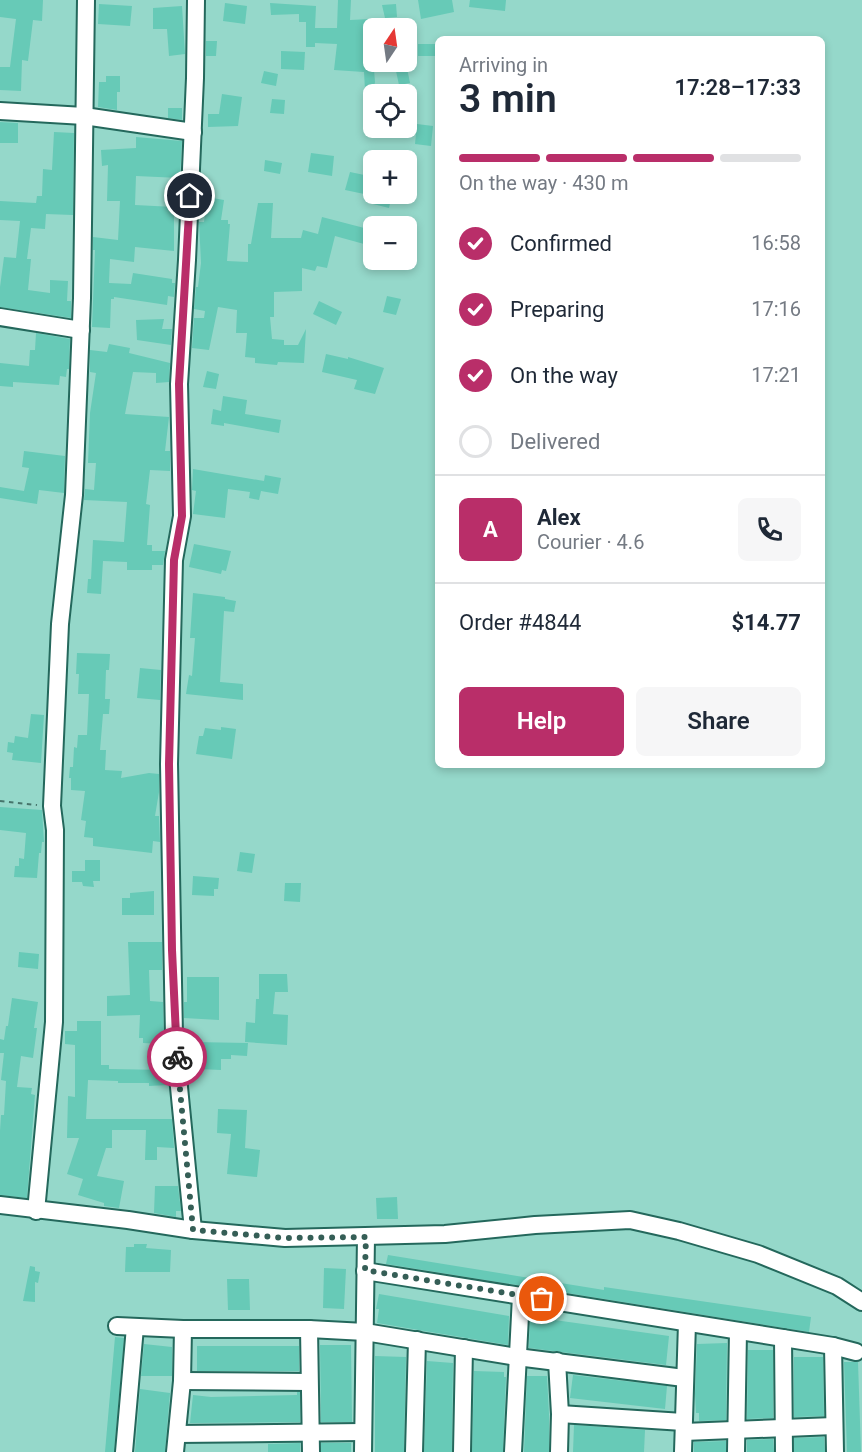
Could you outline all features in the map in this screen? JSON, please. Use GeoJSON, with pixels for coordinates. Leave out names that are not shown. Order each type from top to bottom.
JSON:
{"type":"FeatureCollection","features":[{"type":"Feature","properties":{"kind":"street"},"geometry":{"type":"LineString","coordinates":[[36,1211],[54,1022],[55,830],[52,806],[60,624],[74,495],[81,330],[86,0]]}},
{"type":"Feature","properties":{"kind":"street"},"geometry":{"type":"LineString","coordinates":[[193,1230],[174,1036],[169,764],[174,560],[182,516],[179,384],[193,132],[196,0]]}},
{"type":"Feature","properties":{"kind":"street"},"geometry":{"type":"LineString","coordinates":[[0,111],[84,117],[193,132]]}},
{"type":"Feature","properties":{"kind":"street"},"geometry":{"type":"LineString","coordinates":[[0,317],[81,330]]}},
{"type":"Feature","properties":{"kind":"street"},"geometry":{"type":"LineString","coordinates":[[0,1205],[193,1230],[285,1238],[445,1234],[535,1225],[630,1220],[679,1231],[758,1254],[837,1286],[862,1302]]}},
{"type":"Feature","properties":{"kind":"street"},"geometry":{"type":"LineString","coordinates":[[363,1452],[366,1237]]}},
{"type":"Feature","properties":{"kind":"street"},"geometry":{"type":"LineString","coordinates":[[365,1270],[832,1346],[856,1352]]}},
{"type":"Feature","properties":{"kind":"street"},"geometry":{"type":"LineString","coordinates":[[513,1452],[521,1296]]}},
{"type":"Feature","properties":{"kind":"street"},"geometry":{"type":"LineString","coordinates":[[683,1452],[687,1323]]}},
{"type":"Feature","properties":{"kind":"street"},"geometry":{"type":"LineString","coordinates":[[117,1326],[365,1332],[517,1357],[684,1378]]}},
{"type":"Feature","properties":{"kind":"street"},"geometry":{"type":"LineString","coordinates":[[124,1452],[135,1327]]}},
{"type":"Feature","properties":{"kind":"street"},"geometry":{"type":"LineString","coordinates":[[176,1452],[182,1382],[183,1329]]}},
{"type":"Feature","properties":{"kind":"street"},"geometry":{"type":"LineString","coordinates":[[309,1329],[311,1452]]}},
{"type":"Feature","properties":{"kind":"street"},"geometry":{"type":"LineString","coordinates":[[736,1452],[738,1331]]}},
{"type":"Feature","properties":{"kind":"street"},"geometry":{"type":"LineString","coordinates":[[783,1338],[784,1452]]}},
{"type":"Feature","properties":{"kind":"street"},"geometry":{"type":"LineString","coordinates":[[414,1452],[417,1340]]}},
{"type":"Feature","properties":{"kind":"street"},"geometry":{"type":"LineString","coordinates":[[832,1346],[835,1452]]}},
{"type":"Feature","properties":{"kind":"street"},"geometry":{"type":"LineString","coordinates":[[462,1452],[464,1348]]}},
{"type":"Feature","properties":{"kind":"street"},"geometry":{"type":"LineString","coordinates":[[557,1361],[560,1414],[559,1452]]}},
{"type":"Feature","properties":{"kind":"street"},"geometry":{"type":"LineString","coordinates":[[182,1382],[309,1382]]}},
{"type":"Feature","properties":{"kind":"street"},"geometry":{"type":"LineString","coordinates":[[560,1414],[736,1431],[834,1426]]}},
{"type":"Feature","properties":{"kind":"street"},"geometry":{"type":"LineString","coordinates":[[177,1434],[363,1432]]}},
{"type":"Feature","properties":{"kind":"path"},"geometry":{"type":"LineString","coordinates":[[0,801],[52,806]]}},
{"type":"Feature","properties":{"kind":"building"},"geometry":{"type":"Polygon","coordinates":[[[0,0],[43,0],[42,21],[33,20],[28,61],[22,60],[21,91],[0,90],[0,67],[10,67],[16,19],[0,17],[0,0]]]}},
{"type":"Feature","properties":{"kind":"building"},"geometry":{"type":"Polygon","coordinates":[[[338,0],[351,0],[350,20],[363,19],[363,72],[334,70],[337,44],[315,43],[315,47],[306,47],[306,22],[299,22],[299,14],[271,15],[270,3],[316,6],[315,28],[337,28],[338,0]]]}},
{"type":"Feature","properties":{"kind":"building"},"geometry":{"type":"Polygon","coordinates":[[[418,0],[452,0],[454,12],[421,19],[418,0]]]}},
{"type":"Feature","properties":{"kind":"building"},"geometry":{"type":"Polygon","coordinates":[[[470,0],[506,0],[505,11],[469,7],[470,0]]]}},
{"type":"Feature","properties":{"kind":"building"},"geometry":{"type":"Polygon","coordinates":[[[225,3],[247,6],[245,24],[223,21],[225,3]]]}},
{"type":"Feature","properties":{"kind":"building"},"geometry":{"type":"Polygon","coordinates":[[[99,4],[132,6],[130,26],[98,24],[99,4]]]}},
{"type":"Feature","properties":{"kind":"building"},"geometry":{"type":"Polygon","coordinates":[[[396,4],[397,17],[385,18],[382,5],[396,4]]]}},
{"type":"Feature","properties":{"kind":"building"},"geometry":{"type":"Polygon","coordinates":[[[182,6],[185,54],[169,56],[167,29],[153,29],[153,8],[182,6]]]}},
{"type":"Feature","properties":{"kind":"building"},"geometry":{"type":"Polygon","coordinates":[[[206,41],[217,41],[216,56],[206,56],[206,41]]]}},
{"type":"Feature","properties":{"kind":"building"},"geometry":{"type":"Polygon","coordinates":[[[418,44],[435,44],[435,56],[418,56],[418,44]]]}},
{"type":"Feature","properties":{"kind":"building"},"geometry":{"type":"Polygon","coordinates":[[[281,51],[305,52],[304,70],[281,69],[281,51]]]}},
{"type":"Feature","properties":{"kind":"building"},"geometry":{"type":"Polygon","coordinates":[[[264,71],[278,74],[276,86],[261,83],[264,71]]]}},
{"type":"Feature","properties":{"kind":"building"},"geometry":{"type":"Polygon","coordinates":[[[364,72],[374,72],[375,84],[365,84],[364,72]]]}},
{"type":"Feature","properties":{"kind":"building"},"geometry":{"type":"Polygon","coordinates":[[[396,72],[408,72],[410,83],[399,84],[396,72]]]}},
{"type":"Feature","properties":{"kind":"building"},"geometry":{"type":"Polygon","coordinates":[[[106,76],[120,76],[117,110],[98,107],[99,82],[106,82],[106,76]]]}},
{"type":"Feature","properties":{"kind":"building"},"geometry":{"type":"Polygon","coordinates":[[[222,94],[242,97],[238,126],[208,127],[208,114],[219,114],[222,94]]]}},
{"type":"Feature","properties":{"kind":"building"},"geometry":{"type":"Polygon","coordinates":[[[272,99],[285,100],[284,114],[270,113],[272,99]]]}},
{"type":"Feature","properties":{"kind":"building"},"geometry":{"type":"Polygon","coordinates":[[[168,108],[182,108],[182,120],[168,118],[168,108]]]}},
{"type":"Feature","properties":{"kind":"building"},"geometry":{"type":"Polygon","coordinates":[[[0,122],[18,123],[18,143],[0,143],[0,122]]]}},
{"type":"Feature","properties":{"kind":"building"},"geometry":{"type":"Polygon","coordinates":[[[417,124],[433,126],[431,146],[415,144],[417,124]]]}},
{"type":"Feature","properties":{"kind":"building"},"geometry":{"type":"Polygon","coordinates":[[[54,132],[74,133],[73,215],[46,214],[45,229],[31,228],[27,259],[31,259],[28,290],[50,293],[50,280],[68,281],[67,301],[71,301],[71,318],[0,307],[4,257],[16,258],[20,221],[0,220],[0,201],[36,203],[37,196],[42,196],[43,169],[52,170],[54,132]]]}},
{"type":"Feature","properties":{"kind":"building"},"geometry":{"type":"Polygon","coordinates":[[[136,137],[182,141],[180,178],[136,176],[135,205],[174,207],[174,251],[135,247],[134,262],[110,259],[109,283],[131,284],[133,273],[172,279],[172,283],[175,283],[174,297],[168,296],[167,305],[114,297],[111,299],[110,328],[92,327],[95,250],[93,250],[93,237],[118,240],[120,201],[107,201],[108,165],[102,166],[101,150],[136,148],[136,137]]]}},
{"type":"Feature","properties":{"kind":"building"},"geometry":{"type":"Polygon","coordinates":[[[311,153],[334,156],[332,176],[308,172],[311,153]]]}},
{"type":"Feature","properties":{"kind":"building"},"geometry":{"type":"Polygon","coordinates":[[[265,160],[282,163],[280,174],[264,171],[265,160]]]}},
{"type":"Feature","properties":{"kind":"building"},"geometry":{"type":"Polygon","coordinates":[[[350,172],[363,175],[363,194],[345,190],[350,172]]]}},
{"type":"Feature","properties":{"kind":"building"},"geometry":{"type":"Polygon","coordinates":[[[207,197],[224,200],[221,220],[228,220],[230,224],[227,261],[248,262],[248,244],[251,244],[258,203],[273,203],[271,238],[301,238],[303,230],[318,234],[322,217],[363,228],[363,244],[335,236],[327,268],[317,266],[315,271],[302,268],[302,291],[274,292],[274,317],[270,317],[272,339],[284,340],[284,345],[298,345],[306,329],[304,363],[278,362],[277,365],[255,363],[255,358],[245,357],[247,333],[236,333],[237,310],[218,307],[209,350],[192,348],[194,318],[204,318],[205,311],[194,309],[201,263],[199,222],[204,222],[207,197]]]}},
{"type":"Feature","properties":{"kind":"building"},"geometry":{"type":"Polygon","coordinates":[[[373,204],[390,204],[389,208],[373,204]]]}},
{"type":"Feature","properties":{"kind":"building"},"geometry":{"type":"Polygon","coordinates":[[[387,296],[401,299],[396,315],[383,312],[387,296]]]}},
{"type":"Feature","properties":{"kind":"building"},"geometry":{"type":"Polygon","coordinates":[[[319,301],[342,312],[336,325],[313,314],[319,301]]]}},
{"type":"Feature","properties":{"kind":"building"},"geometry":{"type":"Polygon","coordinates":[[[164,319],[162,329],[172,329],[171,345],[137,340],[136,320],[164,319]]]}},
{"type":"Feature","properties":{"kind":"building"},"geometry":{"type":"Polygon","coordinates":[[[36,333],[70,339],[69,369],[67,369],[66,377],[60,376],[59,385],[13,382],[13,387],[0,386],[0,363],[29,366],[30,350],[35,350],[36,333]]]}},
{"type":"Feature","properties":{"kind":"building"},"geometry":{"type":"Polygon","coordinates":[[[109,344],[130,348],[129,353],[170,363],[169,382],[156,383],[156,373],[133,372],[125,414],[169,417],[165,451],[170,451],[170,471],[150,470],[146,504],[150,505],[147,545],[152,545],[152,551],[165,551],[163,565],[152,565],[152,570],[127,570],[127,562],[103,561],[101,594],[87,593],[88,579],[91,579],[93,540],[124,542],[127,502],[84,500],[85,489],[94,490],[96,463],[88,463],[90,413],[96,373],[90,372],[90,350],[107,352],[109,344]]]}},
{"type":"Feature","properties":{"kind":"building"},"geometry":{"type":"Polygon","coordinates":[[[326,354],[348,359],[348,357],[384,368],[375,394],[354,389],[357,380],[322,372],[326,354]]]}},
{"type":"Feature","properties":{"kind":"building"},"geometry":{"type":"Polygon","coordinates":[[[207,371],[219,374],[216,389],[203,387],[207,371]]]}},
{"type":"Feature","properties":{"kind":"building"},"geometry":{"type":"Polygon","coordinates":[[[223,396],[247,400],[245,414],[281,420],[279,433],[224,423],[224,426],[211,424],[213,409],[221,411],[223,396]]]}},
{"type":"Feature","properties":{"kind":"building"},"geometry":{"type":"Polygon","coordinates":[[[24,451],[65,456],[64,493],[39,490],[37,504],[0,498],[0,487],[24,491],[29,468],[22,467],[24,451]]]}},
{"type":"Feature","properties":{"kind":"building"},"geometry":{"type":"Polygon","coordinates":[[[193,469],[264,481],[265,475],[281,478],[278,494],[261,491],[259,500],[249,498],[250,492],[228,489],[225,518],[193,514],[196,491],[192,490],[193,469]]]}},
{"type":"Feature","properties":{"kind":"building"},"geometry":{"type":"Polygon","coordinates":[[[194,544],[231,551],[226,571],[222,570],[221,574],[189,567],[194,544]]]}},
{"type":"Feature","properties":{"kind":"building"},"geometry":{"type":"Polygon","coordinates":[[[193,593],[225,597],[225,599],[236,601],[234,612],[224,611],[220,682],[243,684],[243,700],[186,694],[189,675],[192,676],[195,638],[190,638],[193,593]]]}},
{"type":"Feature","properties":{"kind":"building"},"geometry":{"type":"Polygon","coordinates":[[[77,653],[110,654],[109,670],[106,670],[105,699],[110,699],[109,714],[103,714],[100,750],[106,750],[105,770],[122,771],[121,778],[149,773],[159,774],[155,816],[159,816],[160,842],[153,841],[152,853],[93,846],[93,838],[84,837],[86,821],[81,820],[85,791],[71,790],[71,778],[69,778],[78,735],[87,735],[89,694],[78,694],[77,653]]]}},
{"type":"Feature","properties":{"kind":"building"},"geometry":{"type":"Polygon","coordinates":[[[140,668],[161,670],[160,700],[137,698],[140,668]]]}},
{"type":"Feature","properties":{"kind":"building"},"geometry":{"type":"Polygon","coordinates":[[[31,714],[44,715],[41,763],[12,760],[13,753],[7,752],[8,742],[14,743],[15,736],[28,738],[31,714]]]}},
{"type":"Feature","properties":{"kind":"building"},"geometry":{"type":"Polygon","coordinates":[[[221,727],[236,729],[232,759],[196,754],[199,736],[203,736],[205,728],[221,730],[221,727]]]}},
{"type":"Feature","properties":{"kind":"building"},"geometry":{"type":"Polygon","coordinates":[[[0,807],[42,810],[44,842],[42,842],[41,853],[39,853],[37,878],[14,877],[15,866],[19,866],[19,858],[24,859],[26,833],[0,830],[0,807]]]}},
{"type":"Feature","properties":{"kind":"building"},"geometry":{"type":"Polygon","coordinates":[[[240,852],[255,854],[252,873],[237,871],[240,852]]]}},
{"type":"Feature","properties":{"kind":"building"},"geometry":{"type":"Polygon","coordinates":[[[85,860],[100,860],[100,881],[93,881],[94,887],[83,886],[82,882],[72,882],[72,871],[85,871],[85,860]]]}},
{"type":"Feature","properties":{"kind":"building"},"geometry":{"type":"Polygon","coordinates":[[[193,876],[219,878],[218,889],[214,889],[214,896],[192,895],[193,876]]]}},
{"type":"Feature","properties":{"kind":"building"},"geometry":{"type":"Polygon","coordinates":[[[285,883],[301,883],[300,902],[284,901],[285,883]]]}},
{"type":"Feature","properties":{"kind":"building"},"geometry":{"type":"Polygon","coordinates":[[[154,891],[154,915],[122,915],[122,898],[130,898],[130,893],[154,891]]]}},
{"type":"Feature","properties":{"kind":"building"},"geometry":{"type":"Polygon","coordinates":[[[128,942],[162,942],[162,970],[149,970],[150,1001],[163,1002],[164,1044],[143,1043],[143,1038],[139,1038],[140,1015],[107,1016],[107,996],[130,995],[128,942]]]}},
{"type":"Feature","properties":{"kind":"building"},"geometry":{"type":"Polygon","coordinates":[[[19,952],[39,954],[38,969],[18,967],[19,952]]]}},
{"type":"Feature","properties":{"kind":"building"},"geometry":{"type":"Polygon","coordinates":[[[259,974],[287,974],[288,992],[275,992],[273,1014],[288,1015],[287,1045],[245,1042],[246,1022],[255,1023],[256,999],[259,999],[259,974]]]}},
{"type":"Feature","properties":{"kind":"building"},"geometry":{"type":"Polygon","coordinates":[[[187,977],[219,977],[219,1020],[184,1018],[184,1002],[187,1002],[187,977]]]}},
{"type":"Feature","properties":{"kind":"building"},"geometry":{"type":"Polygon","coordinates":[[[12,998],[38,1002],[33,1058],[21,1056],[17,1087],[32,1088],[31,1094],[35,1095],[27,1198],[0,1195],[0,1131],[1,1115],[4,1115],[6,1081],[1,1080],[4,1053],[0,1053],[0,1039],[4,1040],[12,998]]]}},
{"type":"Feature","properties":{"kind":"building"},"geometry":{"type":"Polygon","coordinates":[[[77,1021],[101,1021],[101,1065],[109,1065],[109,1069],[167,1070],[168,1085],[149,1086],[149,1083],[88,1080],[86,1119],[172,1119],[174,1148],[157,1147],[157,1160],[145,1160],[146,1130],[112,1130],[112,1148],[106,1148],[97,1176],[124,1181],[119,1208],[104,1206],[104,1203],[78,1195],[83,1179],[67,1174],[79,1138],[67,1138],[68,1096],[75,1097],[75,1045],[65,1044],[65,1031],[77,1031],[77,1021]]]}},
{"type":"Feature","properties":{"kind":"building"},"geometry":{"type":"Polygon","coordinates":[[[194,1042],[248,1043],[247,1056],[231,1055],[231,1059],[221,1059],[221,1070],[198,1069],[198,1059],[194,1059],[194,1042]]]}},
{"type":"Feature","properties":{"kind":"building"},"geometry":{"type":"Polygon","coordinates":[[[218,1109],[247,1110],[245,1148],[260,1150],[257,1177],[227,1174],[231,1134],[217,1133],[218,1109]]]}},
{"type":"Feature","properties":{"kind":"building"},"geometry":{"type":"Polygon","coordinates":[[[155,1186],[178,1186],[181,1211],[176,1211],[176,1217],[154,1213],[155,1186]]]}},
{"type":"Feature","properties":{"kind":"building"},"geometry":{"type":"Polygon","coordinates":[[[397,1197],[398,1219],[377,1219],[376,1198],[397,1197]]]}},
{"type":"Feature","properties":{"kind":"building"},"geometry":{"type":"Polygon","coordinates":[[[134,1244],[147,1244],[146,1248],[171,1250],[170,1272],[125,1272],[126,1247],[134,1247],[134,1244]]]}},
{"type":"Feature","properties":{"kind":"building"},"geometry":{"type":"Polygon","coordinates":[[[388,1255],[604,1290],[604,1287],[811,1317],[809,1332],[386,1264],[388,1255]]]}},
{"type":"Feature","properties":{"kind":"building"},"geometry":{"type":"Polygon","coordinates":[[[30,1266],[40,1272],[38,1283],[35,1282],[35,1302],[23,1301],[30,1266]]]}},
{"type":"Feature","properties":{"kind":"building"},"geometry":{"type":"Polygon","coordinates":[[[324,1268],[346,1269],[344,1309],[323,1308],[324,1268]]]}},
{"type":"Feature","properties":{"kind":"building"},"geometry":{"type":"Polygon","coordinates":[[[227,1279],[249,1279],[250,1310],[228,1310],[227,1279]]]}},
{"type":"Feature","properties":{"kind":"building"},"geometry":{"type":"Polygon","coordinates":[[[379,1294],[509,1316],[508,1345],[377,1323],[379,1309],[376,1309],[379,1294]]]}},
{"type":"Feature","properties":{"kind":"building"},"geometry":{"type":"Polygon","coordinates":[[[533,1317],[669,1336],[666,1365],[529,1348],[530,1319],[533,1320],[533,1317]]]}},
{"type":"Feature","properties":{"kind":"building"},"geometry":{"type":"Polygon","coordinates":[[[115,1337],[124,1338],[114,1452],[105,1452],[115,1337]]]}},
{"type":"Feature","properties":{"kind":"building"},"geometry":{"type":"Polygon","coordinates":[[[727,1343],[726,1420],[699,1421],[695,1394],[697,1344],[727,1343]]]}},
{"type":"Feature","properties":{"kind":"building"},"geometry":{"type":"Polygon","coordinates":[[[144,1344],[172,1347],[172,1376],[141,1376],[144,1344]]]}},
{"type":"Feature","properties":{"kind":"building"},"geometry":{"type":"Polygon","coordinates":[[[320,1345],[351,1345],[352,1422],[321,1422],[320,1345]]]}},
{"type":"Feature","properties":{"kind":"building"},"geometry":{"type":"Polygon","coordinates":[[[197,1346],[299,1346],[299,1371],[197,1371],[197,1346]]]}},
{"type":"Feature","properties":{"kind":"building"},"geometry":{"type":"Polygon","coordinates":[[[748,1350],[773,1350],[773,1418],[747,1419],[748,1350]]]}},
{"type":"Feature","properties":{"kind":"building"},"geometry":{"type":"Polygon","coordinates":[[[375,1356],[406,1357],[404,1452],[375,1452],[375,1356]]]}},
{"type":"Feature","properties":{"kind":"building"},"geometry":{"type":"Polygon","coordinates":[[[794,1357],[823,1357],[824,1416],[794,1417],[794,1357]]]}},
{"type":"Feature","properties":{"kind":"building"},"geometry":{"type":"Polygon","coordinates":[[[427,1361],[453,1363],[452,1452],[424,1452],[427,1361]]]}},
{"type":"Feature","properties":{"kind":"building"},"geometry":{"type":"Polygon","coordinates":[[[844,1362],[858,1362],[861,1452],[847,1452],[844,1362]]]}},
{"type":"Feature","properties":{"kind":"building"},"geometry":{"type":"Polygon","coordinates":[[[474,1371],[504,1372],[504,1377],[506,1377],[503,1452],[472,1452],[474,1371]]]}},
{"type":"Feature","properties":{"kind":"building"},"geometry":{"type":"Polygon","coordinates":[[[573,1375],[667,1386],[665,1409],[570,1398],[573,1375]]]}},
{"type":"Feature","properties":{"kind":"building"},"geometry":{"type":"Polygon","coordinates":[[[527,1376],[547,1376],[549,1452],[524,1452],[527,1376]]]}},
{"type":"Feature","properties":{"kind":"building"},"geometry":{"type":"Polygon","coordinates":[[[140,1389],[170,1393],[165,1452],[135,1452],[140,1389]]]}},
{"type":"Feature","properties":{"kind":"building"},"geometry":{"type":"Polygon","coordinates":[[[297,1392],[300,1392],[300,1422],[190,1423],[193,1395],[211,1397],[297,1395],[297,1392]]]}},
{"type":"Feature","properties":{"kind":"building"},"geometry":{"type":"Polygon","coordinates":[[[574,1425],[645,1430],[644,1452],[573,1452],[574,1425]]]}},
{"type":"Feature","properties":{"kind":"building"},"geometry":{"type":"Polygon","coordinates":[[[824,1437],[825,1452],[794,1452],[794,1438],[824,1437]]]}},
{"type":"Feature","properties":{"kind":"building"},"geometry":{"type":"Polygon","coordinates":[[[773,1439],[774,1452],[747,1452],[747,1440],[773,1439]]]}},
{"type":"Feature","properties":{"kind":"building"},"geometry":{"type":"Polygon","coordinates":[[[726,1441],[726,1452],[694,1452],[694,1442],[726,1441]]]}},
{"type":"Feature","properties":{"kind":"building"},"geometry":{"type":"Polygon","coordinates":[[[300,1443],[300,1452],[268,1452],[268,1444],[300,1443]]]}},
{"type":"Feature","properties":{"kind":"building"},"geometry":{"type":"Polygon","coordinates":[[[321,1443],[351,1443],[351,1452],[321,1452],[321,1443]]]}},
{"type":"Feature","properties":{"kind":"way so far"},"geometry":{"type":"LineString","coordinates":[[177,1057],[193,1230],[285,1238],[366,1237],[365,1270],[542,1299]]}},
{"type":"Feature","properties":{"kind":"route"},"geometry":{"type":"LineString","coordinates":[[177,1057],[174,1036],[169,764],[174,560],[182,516],[179,384],[190,196]]}}]}
